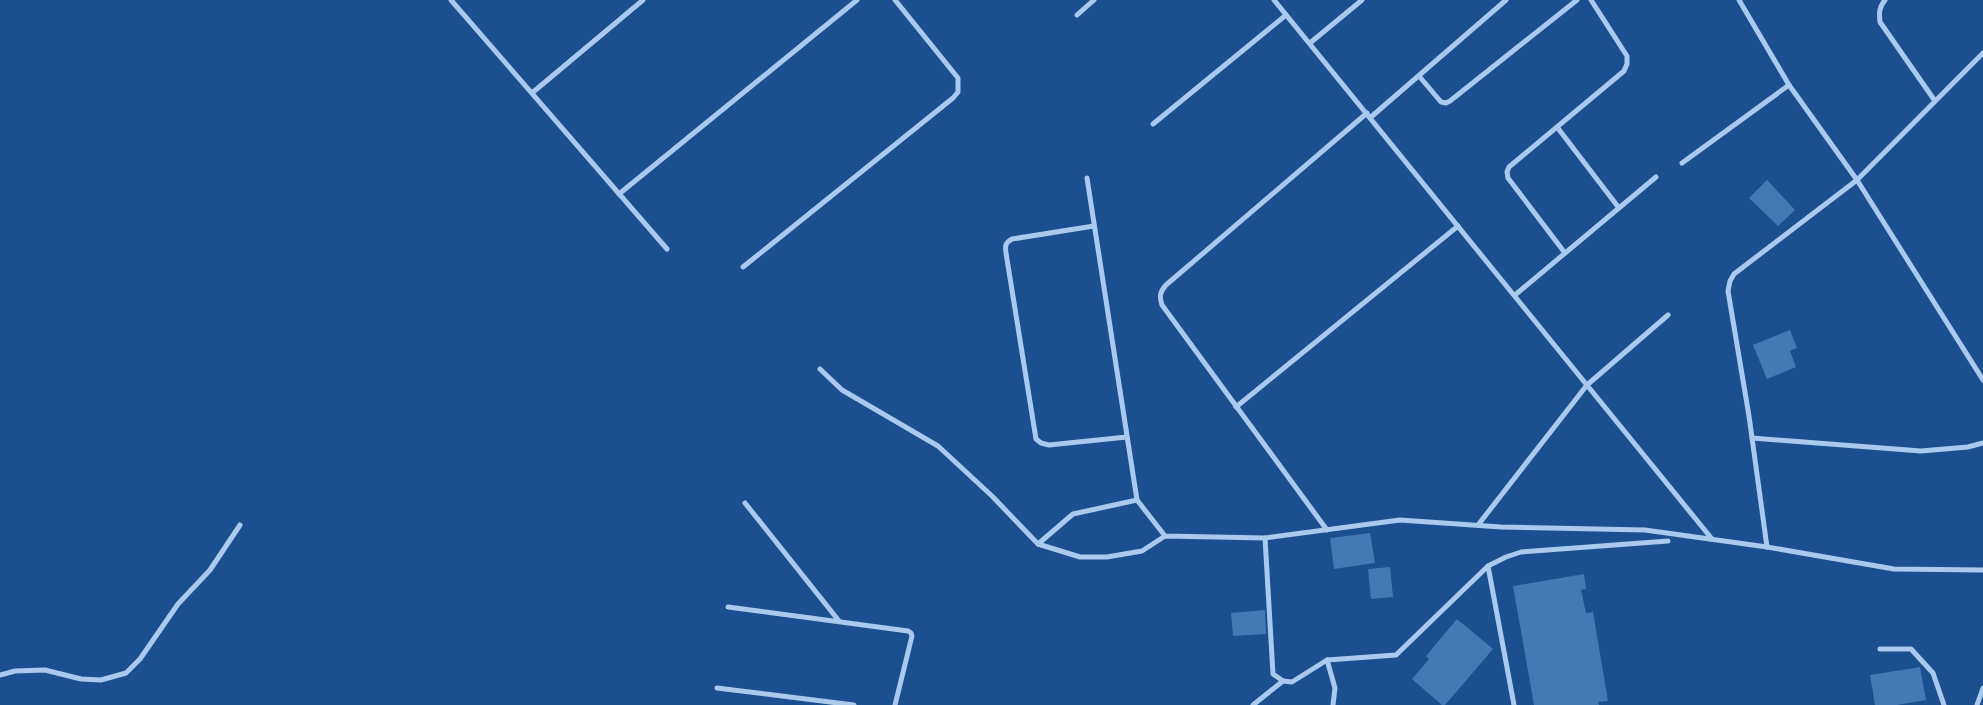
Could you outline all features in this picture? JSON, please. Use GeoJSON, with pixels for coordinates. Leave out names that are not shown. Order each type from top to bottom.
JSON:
{"type":"FeatureCollection","features":[{"type":"Feature","properties":{"kind":"street"},"geometry":{"type":"LineString","coordinates":[[451,0],[667,249]]}},
{"type":"Feature","properties":{"kind":"street"},"geometry":{"type":"LineString","coordinates":[[532,93],[643,0]]}},
{"type":"Feature","properties":{"kind":"street"},"geometry":{"type":"LineString","coordinates":[[619,194],[857,0]]}},
{"type":"Feature","properties":{"kind":"street"},"geometry":{"type":"LineString","coordinates":[[743,267],[958,92],[958,78],[895,0]]}},
{"type":"Feature","properties":{"kind":"street"},"geometry":{"type":"LineString","coordinates":[[1077,14],[1094,0]]}},
{"type":"Feature","properties":{"kind":"street"},"geometry":{"type":"LineString","coordinates":[[1274,0],[1712,539]]}},
{"type":"Feature","properties":{"kind":"street"},"geometry":{"type":"LineString","coordinates":[[1326,530],[1162,305],[1161,290],[1369,115],[1419,76],[1506,0]]}},
{"type":"Feature","properties":{"kind":"street"},"geometry":{"type":"LineString","coordinates":[[1419,76],[1441,102],[1446,103],[1577,0]]}},
{"type":"Feature","properties":{"kind":"street"},"geometry":{"type":"LineString","coordinates":[[1566,253],[1508,178],[1507,172],[1508,168],[1624,71],[1627,64],[1627,56],[1591,0]]}},
{"type":"Feature","properties":{"kind":"street"},"geometry":{"type":"LineString","coordinates":[[1739,0],[1789,85],[1857,180],[1983,380]]}},
{"type":"Feature","properties":{"kind":"street"},"geometry":{"type":"LineString","coordinates":[[1885,0],[1881,4],[1879,12],[1880,22],[1935,101]]}},
{"type":"Feature","properties":{"kind":"street"},"geometry":{"type":"LineString","coordinates":[[1310,43],[1359,1]]}},
{"type":"Feature","properties":{"kind":"street"},"geometry":{"type":"LineString","coordinates":[[1153,124],[1286,14]]}},
{"type":"Feature","properties":{"kind":"street"},"geometry":{"type":"LineString","coordinates":[[1767,547],[1752,438],[1728,291],[1730,281],[1734,274],[1857,180],[1983,53]]}},
{"type":"Feature","properties":{"kind":"street"},"geometry":{"type":"LineString","coordinates":[[1682,163],[1789,85]]}},
{"type":"Feature","properties":{"kind":"street"},"geometry":{"type":"LineString","coordinates":[[1557,127],[1619,208]]}},
{"type":"Feature","properties":{"kind":"street"},"geometry":{"type":"LineString","coordinates":[[1515,295],[1656,177]]}},
{"type":"Feature","properties":{"kind":"street"},"geometry":{"type":"LineString","coordinates":[[1087,178],[1136,500],[1165,536]]}},
{"type":"Feature","properties":{"kind":"street"},"geometry":{"type":"LineString","coordinates":[[1094,226],[1012,239],[1005,246],[1006,253],[1036,439],[1041,443],[1049,445],[1127,437]]}},
{"type":"Feature","properties":{"kind":"street"},"geometry":{"type":"LineString","coordinates":[[1236,407],[1458,226]]}},
{"type":"Feature","properties":{"kind":"street"},"geometry":{"type":"LineString","coordinates":[[1478,525],[1587,385],[1668,315]]}},
{"type":"Feature","properties":{"kind":"street"},"geometry":{"type":"LineString","coordinates":[[820,369],[842,390],[938,446],[992,496],[1038,544],[1080,557],[1107,557],[1142,551],[1165,536],[1265,538],[1400,520],[1478,525],[1645,530],[1767,547],[1894,569],[1983,570]]}},
{"type":"Feature","properties":{"kind":"street"},"geometry":{"type":"LineString","coordinates":[[1752,438],[1921,451],[1968,447],[1983,443]]}},
{"type":"Feature","properties":{"kind":"street"},"geometry":{"type":"LineString","coordinates":[[1038,544],[1073,514],[1136,500]]}},
{"type":"Feature","properties":{"kind":"street"},"geometry":{"type":"LineString","coordinates":[[746,503],[840,622]]}},
{"type":"Feature","properties":{"kind":"street"},"geometry":{"type":"LineString","coordinates":[[0,675],[15,671],[45,670],[81,679],[101,680],[126,672],[140,659],[178,604],[210,570],[240,525]]}},
{"type":"Feature","properties":{"kind":"street"},"geometry":{"type":"LineString","coordinates":[[1265,538],[1273,674],[1283,681],[1292,682],[1327,660],[1396,655],[1488,566],[1520,552],[1668,541]]}},
{"type":"Feature","properties":{"kind":"street"},"geometry":{"type":"LineString","coordinates":[[1488,566],[1514,705]]}},
{"type":"Feature","properties":{"kind":"street"},"geometry":{"type":"LineString","coordinates":[[728,607],[908,631],[911,633],[895,705]]}},
{"type":"Feature","properties":{"kind":"street"},"geometry":{"type":"LineString","coordinates":[[1880,649],[1911,649],[1933,674],[1944,705]]}},
{"type":"Feature","properties":{"kind":"street"},"geometry":{"type":"LineString","coordinates":[[1327,660],[1335,688],[1333,705]]}},
{"type":"Feature","properties":{"kind":"street"},"geometry":{"type":"LineString","coordinates":[[1253,705],[1283,681]]}},
{"type":"Feature","properties":{"kind":"street"},"geometry":{"type":"LineString","coordinates":[[717,688],[854,705]]}},
{"type":"Feature","properties":{"kind":"street"},"geometry":{"type":"LineString","coordinates":[[1977,705],[1983,688]]}},
{"type":"Feature","properties":{"kind":"building"},"geometry":{"type":"Polygon","coordinates":[[[1767,180],[1795,210],[1778,226],[1749,198],[1767,180]]]}},
{"type":"Feature","properties":{"kind":"building"},"geometry":{"type":"Polygon","coordinates":[[[1790,330],[1797,348],[1790,351],[1796,367],[1767,379],[1753,345],[1790,330]]]}},
{"type":"Feature","properties":{"kind":"building"},"geometry":{"type":"Polygon","coordinates":[[[1370,533],[1375,563],[1334,569],[1330,538],[1370,533]]]}},
{"type":"Feature","properties":{"kind":"building"},"geometry":{"type":"Polygon","coordinates":[[[1390,567],[1393,597],[1371,599],[1368,569],[1390,567]]]}},
{"type":"Feature","properties":{"kind":"building"},"geometry":{"type":"Polygon","coordinates":[[[1584,574],[1586,589],[1581,590],[1586,613],[1593,612],[1608,701],[1598,702],[1599,705],[1534,705],[1513,586],[1584,574]]]}},
{"type":"Feature","properties":{"kind":"building"},"geometry":{"type":"Polygon","coordinates":[[[1265,610],[1266,634],[1233,636],[1231,613],[1265,610]]]}},
{"type":"Feature","properties":{"kind":"building"},"geometry":{"type":"Polygon","coordinates":[[[1457,619],[1493,649],[1445,705],[1442,705],[1412,679],[1429,659],[1426,656],[1457,619]]]}},
{"type":"Feature","properties":{"kind":"building"},"geometry":{"type":"Polygon","coordinates":[[[1920,667],[1926,700],[1897,705],[1875,705],[1870,675],[1920,667]]]}}]}
